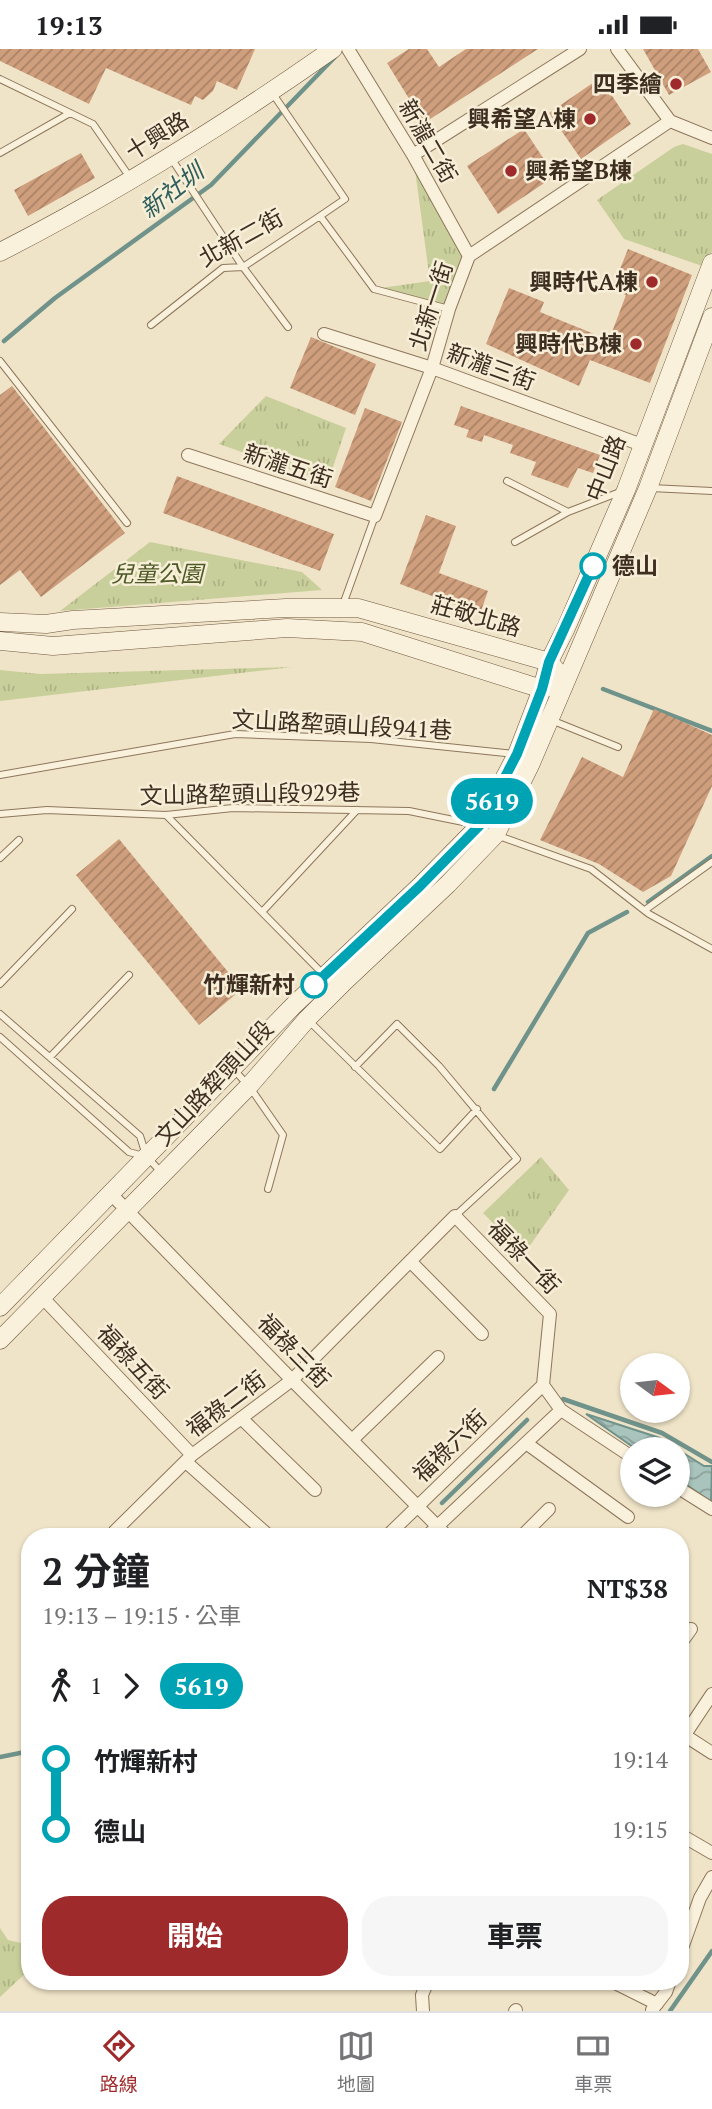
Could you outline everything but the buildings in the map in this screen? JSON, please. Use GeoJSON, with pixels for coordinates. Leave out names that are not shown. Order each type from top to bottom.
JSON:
{"type":"FeatureCollection","features":[{"type":"Feature","properties":{"kind":"main road","name":"十興路"},"geometry":{"type":"LineString","coordinates":[[0,252],[275,97],[335,49]]}},
{"type":"Feature","properties":{"kind":"main road","name":"中山路"},"geometry":{"type":"LineString","coordinates":[[542,689],[549,662],[626,489],[712,263]]}},
{"type":"Feature","properties":{"kind":"main road","name":"中山路"},"geometry":{"type":"LineString","coordinates":[[566,680],[648,488],[712,317]]}},
{"type":"Feature","properties":{"kind":"main road","name":"莊敬北路"},"geometry":{"type":"LineString","coordinates":[[0,622],[46,624],[73,620],[286,608],[358,608],[549,662]]}},
{"type":"Feature","properties":{"kind":"main road"},"geometry":{"type":"LineString","coordinates":[[0,641],[53,646],[288,628],[362,632],[542,689],[566,680],[549,662]]}},
{"type":"Feature","properties":{"kind":"main road","name":"文山路犂頭山段"},"geometry":{"type":"LineString","coordinates":[[0,1307],[294,1005],[420,886],[480,825],[517,754],[566,680]]}},
{"type":"Feature","properties":{"kind":"main road","name":"文山路犂頭山段"},"geometry":{"type":"LineString","coordinates":[[0,1340],[249,1086],[338,988],[448,884],[496,834],[531,763],[541,716],[542,689]]}},
{"type":"Feature","properties":{"kind":"street","name":"新瀧二街"},"geometry":{"type":"LineString","coordinates":[[335,49],[413,155],[469,256]]}},
{"type":"Feature","properties":{"kind":"street"},"geometry":{"type":"LineString","coordinates":[[413,155],[580,49]]}},
{"type":"Feature","properties":{"kind":"street"},"geometry":{"type":"LineString","coordinates":[[617,49],[670,121],[712,138]]}},
{"type":"Feature","properties":{"kind":"street","name":"北新一街"},"geometry":{"type":"LineString","coordinates":[[374,516],[432,368],[449,309],[469,256],[670,121]]}},
{"type":"Feature","properties":{"kind":"street","name":"新瀧三街"},"geometry":{"type":"LineString","coordinates":[[324,334],[432,368],[642,445]]}},
{"type":"Feature","properties":{"kind":"street","name":"新瀧五街"},"geometry":{"type":"LineString","coordinates":[[188,455],[374,516]]}},
{"type":"Feature","properties":{"kind":"street","name":"福祿三街"},"geometry":{"type":"LineString","coordinates":[[111,1194],[437,1526]]}},
{"type":"Feature","properties":{"kind":"street","name":"福祿二街"},"geometry":{"type":"LineString","coordinates":[[117,1528],[189,1459],[292,1380],[455,1216]]}},
{"type":"Feature","properties":{"kind":"street","name":"福祿一街"},"geometry":{"type":"LineString","coordinates":[[455,1216],[550,1314],[543,1385]]}},
{"type":"Feature","properties":{"kind":"street"},"geometry":{"type":"LineString","coordinates":[[410,1261],[482,1334]]}},
{"type":"Feature","properties":{"kind":"street","name":"福祿五街"},"geometry":{"type":"LineString","coordinates":[[43,1297],[189,1459],[261,1528]]}},
{"type":"Feature","properties":{"kind":"street"},"geometry":{"type":"LineString","coordinates":[[352,1440],[438,1357]]}},
{"type":"Feature","properties":{"kind":"street"},"geometry":{"type":"LineString","coordinates":[[543,1385],[561,1410],[620,1449]]}},
{"type":"Feature","properties":{"kind":"street","name":"福祿六街"},"geometry":{"type":"LineString","coordinates":[[395,1528],[543,1385]]}},
{"type":"Feature","properties":{"kind":"street"},"geometry":{"type":"LineString","coordinates":[[437,1526],[561,1410]]}},
{"type":"Feature","properties":{"kind":"street"},"geometry":{"type":"LineString","coordinates":[[241,1418],[315,1490]]}},
{"type":"Feature","properties":{"kind":"street"},"geometry":{"type":"LineString","coordinates":[[526,1443],[628,1517]]}},
{"type":"Feature","properties":{"kind":"street"},"geometry":{"type":"LineString","coordinates":[[690,1495],[712,1509]]}},
{"type":"Feature","properties":{"kind":"street"},"geometry":{"type":"LineString","coordinates":[[530,1528],[549,1509]]}},
{"type":"Feature","properties":{"kind":"street"},"geometry":{"type":"LineString","coordinates":[[689,1726],[712,1694]]}},
{"type":"Feature","properties":{"kind":"street"},"geometry":{"type":"LineString","coordinates":[[689,1738],[712,1753]]}},
{"type":"Feature","properties":{"kind":"street"},"geometry":{"type":"LineString","coordinates":[[689,1840],[712,1853]]}},
{"type":"Feature","properties":{"kind":"street"},"geometry":{"type":"LineString","coordinates":[[689,1927],[700,1898],[712,1877]]}},
{"type":"Feature","properties":{"kind":"street"},"geometry":{"type":"LineString","coordinates":[[423,2011],[424,1990]]}},
{"type":"Feature","properties":{"kind":"street"},"geometry":{"type":"LineString","coordinates":[[625,1990],[654,2008],[667,1990]]}},
{"type":"Feature","properties":{"kind":"lane"},"geometry":{"type":"LineString","coordinates":[[0,79],[93,124],[132,180]]}},
{"type":"Feature","properties":{"kind":"lane","name":"北新二街"},"geometry":{"type":"LineString","coordinates":[[151,325],[223,268],[243,267],[345,199],[275,97]]}},
{"type":"Feature","properties":{"kind":"lane"},"geometry":{"type":"LineString","coordinates":[[0,153],[70,113]]}},
{"type":"Feature","properties":{"kind":"lane"},"geometry":{"type":"LineString","coordinates":[[170,157],[243,267],[288,327]]}},
{"type":"Feature","properties":{"kind":"lane"},"geometry":{"type":"LineString","coordinates":[[320,216],[374,289],[449,309]]}},
{"type":"Feature","properties":{"kind":"lane"},"geometry":{"type":"LineString","coordinates":[[1,363],[127,523]]}},
{"type":"Feature","properties":{"kind":"lane"},"geometry":{"type":"LineString","coordinates":[[507,481],[568,512]]}},
{"type":"Feature","properties":{"kind":"lane"},"geometry":{"type":"LineString","coordinates":[[514,542],[568,512],[626,489],[712,491]]}},
{"type":"Feature","properties":{"kind":"lane"},"geometry":{"type":"LineString","coordinates":[[345,599],[374,516]]}},
{"type":"Feature","properties":{"kind":"lane"},"geometry":{"type":"LineString","coordinates":[[541,716],[618,747]]}},
{"type":"Feature","properties":{"kind":"lane","name":"文山路犂頭山段941巷"},"geometry":{"type":"LineString","coordinates":[[0,775],[235,734],[371,739],[517,754]]}},
{"type":"Feature","properties":{"kind":"lane","name":"文山路犂頭山段929巷"},"geometry":{"type":"LineString","coordinates":[[0,814],[47,810],[166,815],[233,808],[409,811],[480,825],[496,834],[591,869],[645,910],[712,949]]}},
{"type":"Feature","properties":{"kind":"lane"},"geometry":{"type":"LineString","coordinates":[[262,912],[357,810]]}},
{"type":"Feature","properties":{"kind":"lane"},"geometry":{"type":"LineString","coordinates":[[166,815],[338,988]]}},
{"type":"Feature","properties":{"kind":"lane"},"geometry":{"type":"LineString","coordinates":[[0,858],[19,840]]}},
{"type":"Feature","properties":{"kind":"lane"},"geometry":{"type":"LineString","coordinates":[[645,910],[712,862]]}},
{"type":"Feature","properties":{"kind":"lane"},"geometry":{"type":"LineString","coordinates":[[0,984],[72,909]]}},
{"type":"Feature","properties":{"kind":"lane"},"geometry":{"type":"LineString","coordinates":[[50,1057],[129,975]]}},
{"type":"Feature","properties":{"kind":"lane"},"geometry":{"type":"LineString","coordinates":[[294,1005],[440,1149],[477,1109]]}},
{"type":"Feature","properties":{"kind":"lane"},"geometry":{"type":"LineString","coordinates":[[0,1014],[140,1136],[147,1157],[163,1174]]}},
{"type":"Feature","properties":{"kind":"lane"},"geometry":{"type":"LineString","coordinates":[[355,1067],[397,1024],[477,1109],[517,1159],[455,1216]]}},
{"type":"Feature","properties":{"kind":"lane"},"geometry":{"type":"LineString","coordinates":[[0,1037],[129,1152],[147,1157]]}},
{"type":"Feature","properties":{"kind":"lane"},"geometry":{"type":"LineString","coordinates":[[232,1069],[249,1086],[283,1135],[268,1189]]}},
{"type":"Feature","properties":{"kind":"green space"},"geometry":{"type":"Polygon","coordinates":[[[683,144],[712,154],[712,251],[705,267],[624,239],[597,200],[674,147],[683,144]]]}},
{"type":"Feature","properties":{"kind":"green space"},"geometry":{"type":"Polygon","coordinates":[[[413,155],[469,256],[449,309],[374,289],[430,281],[413,155]]]}},
{"type":"Feature","properties":{"kind":"green space"},"geometry":{"type":"Polygon","coordinates":[[[266,396],[346,428],[328,482],[219,444],[266,396]]]}},
{"type":"Feature","properties":{"kind":"green space","name":"兒童公園"},"geometry":{"type":"Polygon","coordinates":[[[150,542],[302,572],[322,590],[60,611],[150,542]]]}},
{"type":"Feature","properties":{"kind":"green space"},"geometry":{"type":"Polygon","coordinates":[[[292,667],[0,701],[0,670],[40,674],[292,667]]]}},
{"type":"Feature","properties":{"kind":"green space"},"geometry":{"type":"Polygon","coordinates":[[[541,1157],[569,1190],[524,1254],[483,1213],[541,1157]]]}},
{"type":"Feature","properties":{"kind":"green space"},"geometry":{"type":"Polygon","coordinates":[[[0,1928],[8,1940],[21,1943],[21,1977],[0,1997],[0,1928]]]}},
{"type":"Feature","properties":{"kind":"water"},"geometry":{"type":"Polygon","coordinates":[[[586,1414],[657,1437],[620,1438],[586,1414]]]}},
{"type":"Feature","properties":{"kind":"water"},"geometry":{"type":"Polygon","coordinates":[[[690,1457],[704,1466],[712,1466],[711,1502],[690,1487],[690,1457]]]}},
{"type":"Feature","properties":{"kind":"waterway","name":"新社圳"},"geometry":{"type":"LineString","coordinates":[[4,341],[55,298],[211,185],[335,57]]}},
{"type":"Feature","properties":{"kind":"waterway"},"geometry":{"type":"LineString","coordinates":[[603,689],[712,731]]}},
{"type":"Feature","properties":{"kind":"waterway"},"geometry":{"type":"LineString","coordinates":[[648,902],[712,856]]}},
{"type":"Feature","properties":{"kind":"waterway"},"geometry":{"type":"LineString","coordinates":[[494,1089],[588,933],[627,912]]}},
{"type":"Feature","properties":{"kind":"waterway"},"geometry":{"type":"LineString","coordinates":[[563,1399],[662,1433],[712,1462]]}},
{"type":"Feature","properties":{"kind":"waterway"},"geometry":{"type":"LineString","coordinates":[[442,1503],[527,1420]]}},
{"type":"Feature","properties":{"kind":"waterway"},"geometry":{"type":"LineString","coordinates":[[0,1757],[21,1753]]}},
{"type":"Feature","properties":{"kind":"waterway"},"geometry":{"type":"LineString","coordinates":[[689,1984],[712,1951]]}},
{"type":"Feature","properties":{"kind":"waterway"},"geometry":{"type":"LineString","coordinates":[[670,2011],[685,1990]]}},
{"type":"Feature","properties":{"kind":"bus line","name":"5619"},"geometry":{"type":"LineString","coordinates":[[314,985],[420,886],[480,825],[517,754],[542,689],[549,662],[593,566]]}},
{"type":"Feature","properties":{"kind":"place","name":"四季繪"},"geometry":{"type":"Point","coordinates":[676,84]}},
{"type":"Feature","properties":{"kind":"place","name":"興希望A棟"},"geometry":{"type":"Point","coordinates":[590,119]}},
{"type":"Feature","properties":{"kind":"place","name":"興希望B棟"},"geometry":{"type":"Point","coordinates":[511,171]}},
{"type":"Feature","properties":{"kind":"place","name":"興時代A棟"},"geometry":{"type":"Point","coordinates":[652,282]}},
{"type":"Feature","properties":{"kind":"place","name":"興時代B棟"},"geometry":{"type":"Point","coordinates":[636,344]}},
{"type":"Feature","properties":{"kind":"place","name":"德山"},"geometry":{"type":"Point","coordinates":[593,566]}},
{"type":"Feature","properties":{"kind":"place","name":"竹輝新村"},"geometry":{"type":"Point","coordinates":[314,985]}}]}
